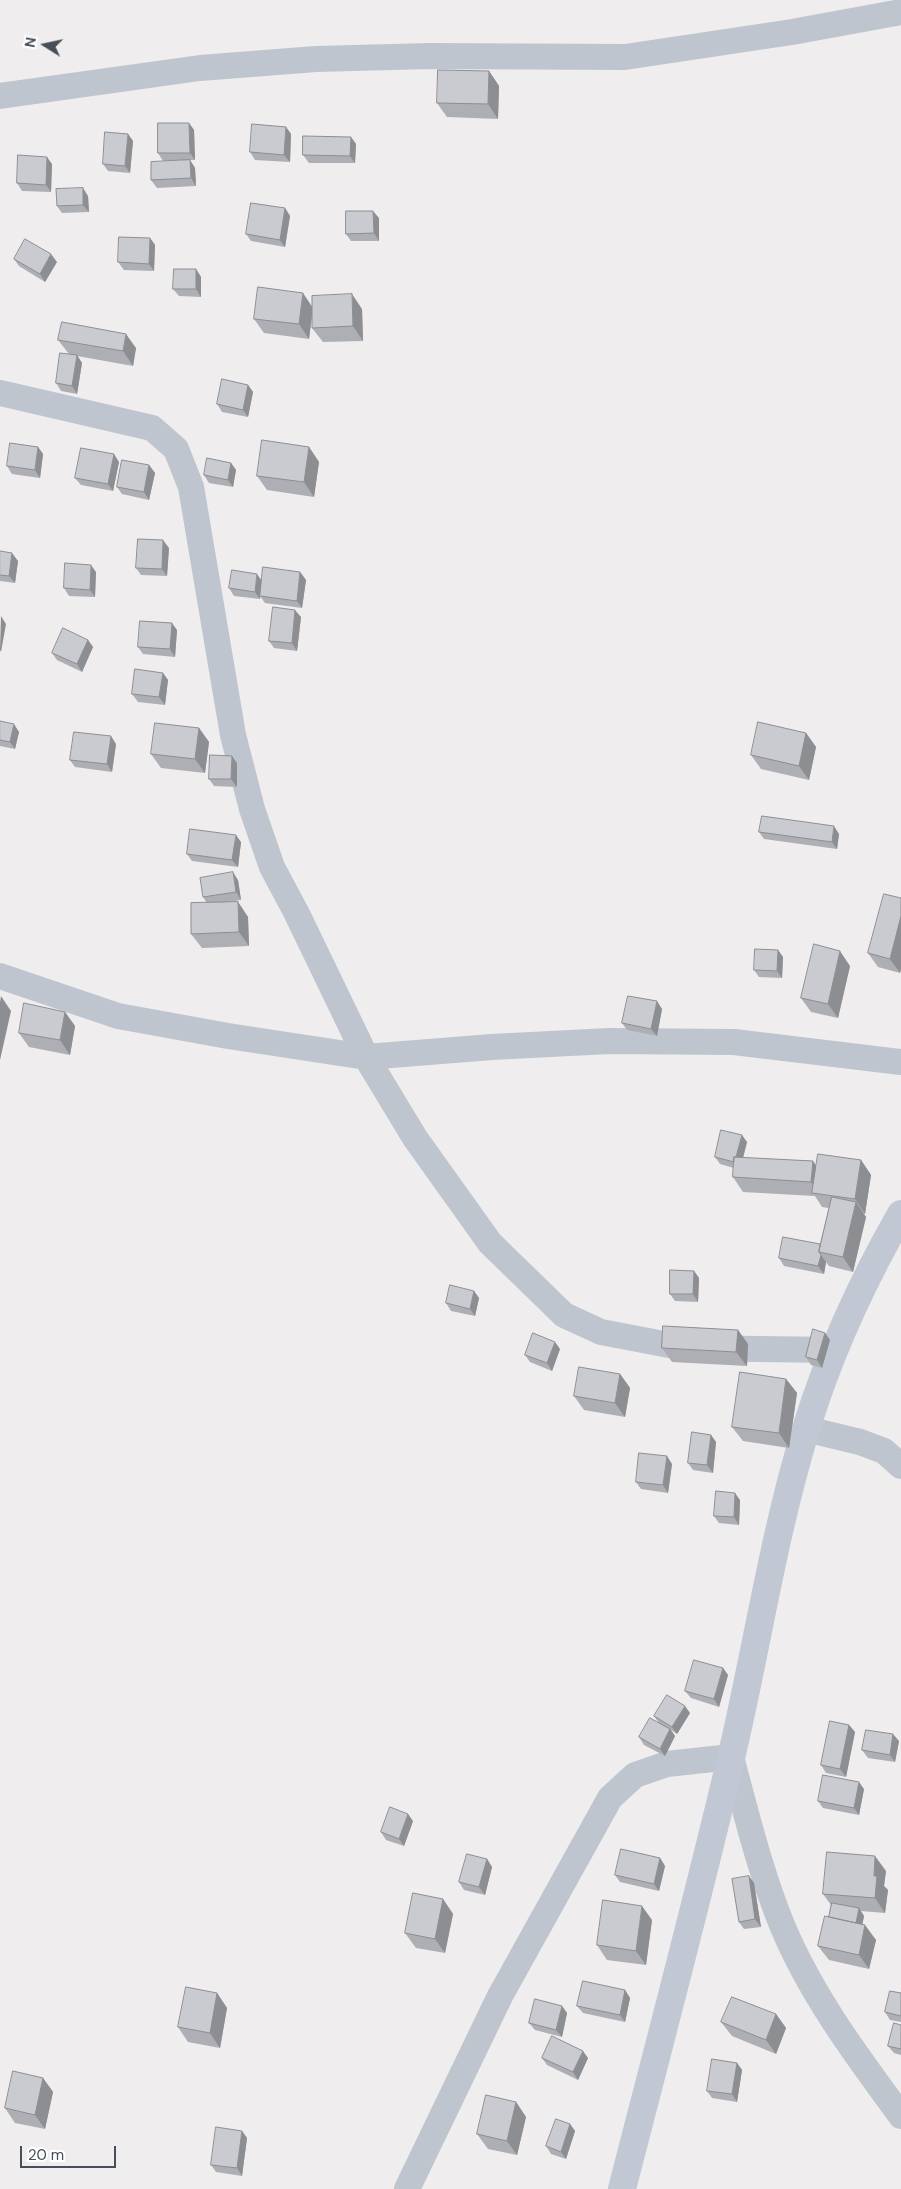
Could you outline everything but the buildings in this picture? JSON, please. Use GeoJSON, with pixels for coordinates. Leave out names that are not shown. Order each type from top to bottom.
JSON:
{"type":"FeatureCollection","features":[{"type":"Feature","properties":{"kind":"street"},"geometry":{"type":"LineString","coordinates":[[0,96],[200,68],[316,58],[625,57],[792,32],[901,12]]}},
{"type":"Feature","properties":{"kind":"street"},"geometry":{"type":"LineString","coordinates":[[0,393],[152,428],[176,449],[191,488],[233,735],[252,809],[272,867],[297,914],[366,1057],[415,1138],[490,1243],[564,1315],[601,1332],[685,1348],[834,1350]]}},
{"type":"Feature","properties":{"kind":"street"},"geometry":{"type":"LineString","coordinates":[[0,976],[118,1016],[228,1036],[366,1057],[492,1046],[628,1041],[734,1042],[901,1062]]}},
{"type":"Feature","properties":{"kind":"street"},"geometry":{"type":"LineString","coordinates":[[622,2189],[731,1757],[774,1557],[806,1429],[834,1350],[878,1254],[901,1214]]}},
{"type":"Feature","properties":{"kind":"street"},"geometry":{"type":"LineString","coordinates":[[806,1429],[860,1442],[884,1451],[901,1466]]}},
{"type":"Feature","properties":{"kind":"street"},"geometry":{"type":"LineString","coordinates":[[731,1757],[752,1835],[782,1926],[821,2002],[901,2116]]}},
{"type":"Feature","properties":{"kind":"street"},"geometry":{"type":"LineString","coordinates":[[407,2189],[500,1996],[610,1798],[635,1776],[667,1764],[731,1757]]}}]}
